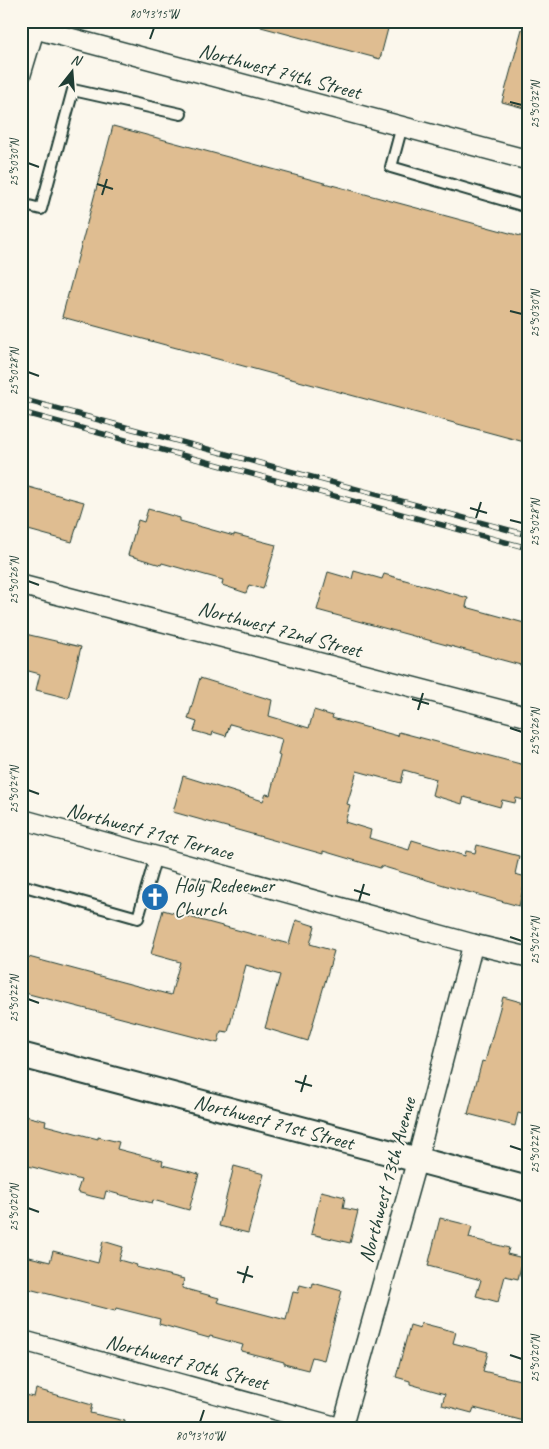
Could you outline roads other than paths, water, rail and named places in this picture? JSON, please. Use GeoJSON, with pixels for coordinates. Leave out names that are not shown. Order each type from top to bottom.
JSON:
{"type":"FeatureCollection","features":[{"type":"Feature","properties":{"kind":"street"},"geometry":{"type":"LineString","coordinates":[[21,74],[31,25]]}},
{"type":"Feature","properties":{"kind":"street","name":"Northwest 74th Street"},"geometry":{"type":"LineString","coordinates":[[31,25],[528,160]]}},
{"type":"Feature","properties":{"kind":"street","name":"Northwest 72nd Street"},"geometry":{"type":"LineString","coordinates":[[21,585],[528,717]]}},
{"type":"Feature","properties":{"kind":"street","name":"Northwest 71st Terrace"},"geometry":{"type":"LineString","coordinates":[[21,819],[473,944],[528,957]]}},
{"type":"Feature","properties":{"kind":"street","name":"Northwest 13th Avenue"},"geometry":{"type":"LineString","coordinates":[[342,1428],[417,1160],[473,944]]}},
{"type":"Feature","properties":{"kind":"street","name":"Northwest 71st Street"},"geometry":{"type":"LineString","coordinates":[[21,1055],[528,1189]]}},
{"type":"Feature","properties":{"kind":"street","name":"Northwest 70th Street"},"geometry":{"type":"LineString","coordinates":[[21,1340],[342,1428]]}},
{"type":"Feature","properties":{"kind":"lane"},"geometry":{"type":"LineString","coordinates":[[21,204],[41,209],[74,90],[181,114]]}},
{"type":"Feature","properties":{"kind":"lane"},"geometry":{"type":"LineString","coordinates":[[402,126],[391,167],[528,208]]}},
{"type":"Feature","properties":{"kind":"lane"},"geometry":{"type":"LineString","coordinates":[[21,886],[138,918],[156,856]]}},
{"type":"Feature","properties":{"kind":"railway"},"geometry":{"type":"LineString","coordinates":[[21,399],[528,535]]}},
{"type":"Feature","properties":{"kind":"railway"},"geometry":{"type":"LineString","coordinates":[[21,412],[528,548]]}},
{"type":"Feature","properties":{"kind":"place","name":"Holy Redeemer Church"},"geometry":{"type":"Point","coordinates":[155,897]}}]}
